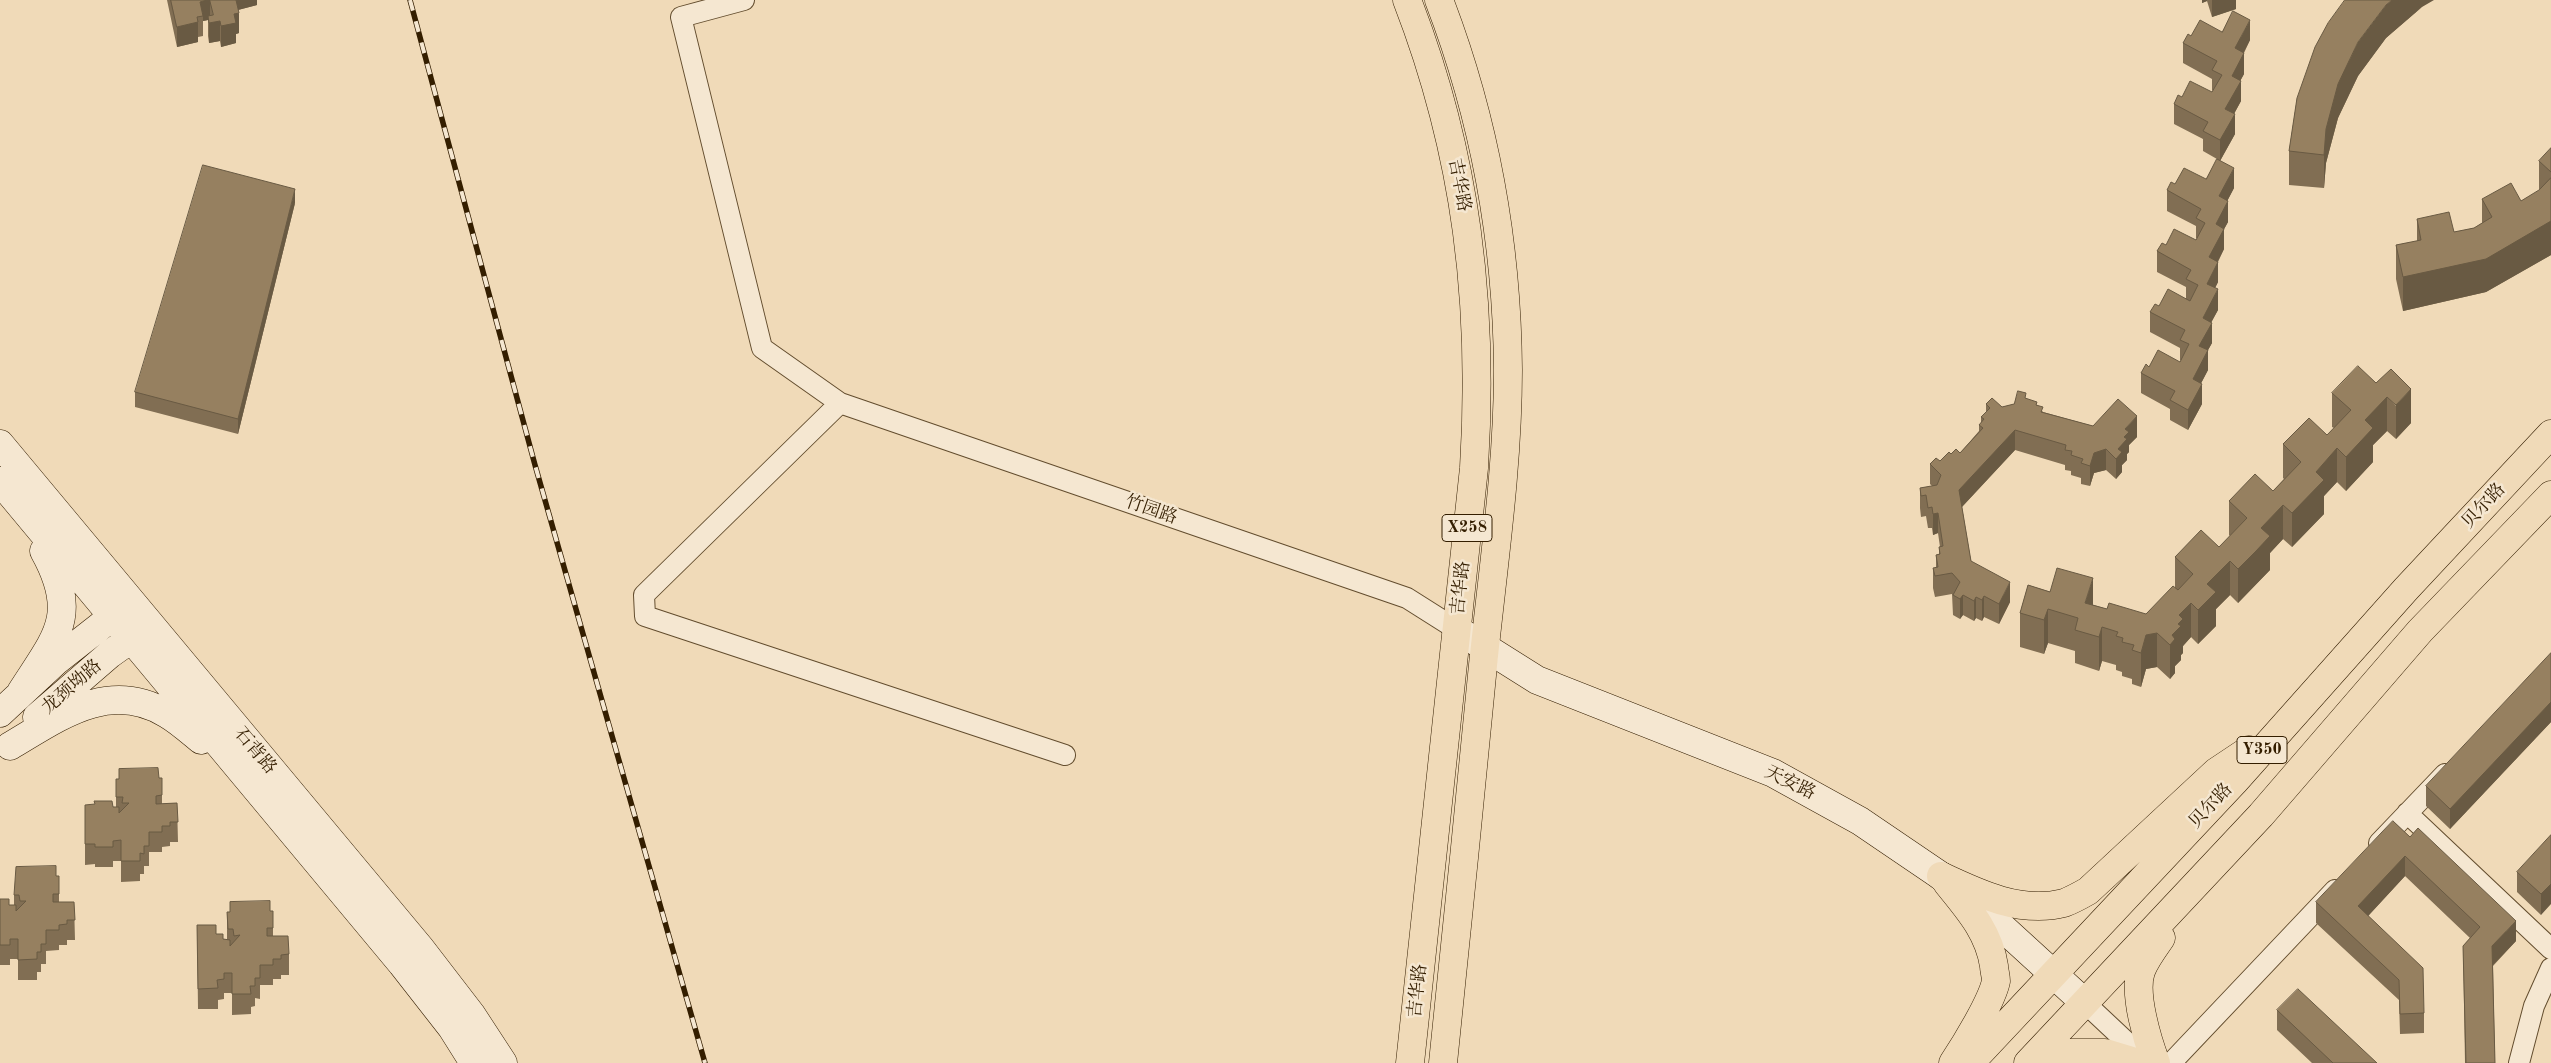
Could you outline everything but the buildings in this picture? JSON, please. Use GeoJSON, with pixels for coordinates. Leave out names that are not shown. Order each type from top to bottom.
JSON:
{"type":"FeatureCollection","features":[{"type":"Feature","properties":{"kind":"main road","name":"吉华路"},"geometry":{"type":"LineString","coordinates":[[1407,0],[1434,76],[1447,124],[1466,221],[1472,270],[1478,359],[1474,468],[1410,1063]]}},
{"type":"Feature","properties":{"kind":"main road","name":"吉华路"},"geometry":{"type":"LineString","coordinates":[[1439,0],[1462,68],[1487,166],[1499,242],[1506,318],[1506,428],[1443,1063]]}},
{"type":"Feature","properties":{"kind":"main road","name":"贝尔路"},"geometry":{"type":"LineString","coordinates":[[1970,1063],[2278,732],[2406,589],[2551,434]]}},
{"type":"Feature","properties":{"kind":"main road","name":"石背路"},"geometry":{"type":"LineString","coordinates":[[0,444],[122,609],[420,949],[471,1014],[503,1063]]}},
{"type":"Feature","properties":{"kind":"main road"},"geometry":{"type":"LineString","coordinates":[[8,492],[54,568],[59,580],[63,605],[60,623],[54,640],[21,692]]}},
{"type":"Feature","properties":{"kind":"main road","name":"石背路"},"geometry":{"type":"LineString","coordinates":[[8,492],[122,609]]}},
{"type":"Feature","properties":{"kind":"main road","name":"Y350"},"geometry":{"type":"LineString","coordinates":[[2028,1063],[2261,815],[2420,631],[2551,495]]}},
{"type":"Feature","properties":{"kind":"main road","name":"龙颈坳路"},"geometry":{"type":"LineString","coordinates":[[0,713],[56,661],[122,609]]}},
{"type":"Feature","properties":{"kind":"main road","name":"天安路"},"geometry":{"type":"LineString","coordinates":[[1456,629],[1537,680],[1773,773],[1860,821],[1941,876],[2003,926],[2084,1002]]}},
{"type":"Feature","properties":{"kind":"main road","name":"石背路"},"geometry":{"type":"LineString","coordinates":[[141,632],[242,771],[402,964],[452,1028],[474,1063]]}},
{"type":"Feature","properties":{"kind":"main road","name":"龙颈坳路"},"geometry":{"type":"LineString","coordinates":[[5,751],[74,683],[141,632]]}},
{"type":"Feature","properties":{"kind":"main road"},"geometry":{"type":"LineString","coordinates":[[5,751],[82,706],[103,701],[125,700],[147,705],[166,714],[242,771]]}},
{"type":"Feature","properties":{"kind":"main road"},"geometry":{"type":"LineString","coordinates":[[1941,876],[1983,896],[2010,903],[2031,906],[2064,902],[2088,891],[2216,772],[2278,732]]}},
{"type":"Feature","properties":{"kind":"main road"},"geometry":{"type":"LineString","coordinates":[[2156,1063],[2146,1037],[2140,1006],[2140,972],[2160,939],[2212,866]]}},
{"type":"Feature","properties":{"kind":"main road"},"geometry":{"type":"LineString","coordinates":[[1941,876],[1976,918],[1986,936],[1992,956],[1996,981],[1981,1015],[1953,1063]]}},
{"type":"Feature","properties":{"kind":"main road"},"geometry":{"type":"LineString","coordinates":[[2052,1063],[2067,1053],[2105,1053],[2138,1063]]}},
{"type":"Feature","properties":{"kind":"street","name":"竹园路"},"geometry":{"type":"LineString","coordinates":[[744,0],[681,17],[762,348],[840,403],[1407,598],[1456,629]]}},
{"type":"Feature","properties":{"kind":"street"},"geometry":{"type":"LineString","coordinates":[[840,403],[644,596],[645,616],[1065,755]]}},
{"type":"Feature","properties":{"kind":"street"},"geometry":{"type":"LineString","coordinates":[[2367,856],[2455,763]]}},
{"type":"Feature","properties":{"kind":"street"},"geometry":{"type":"LineString","coordinates":[[2407,813],[2551,949]]}},
{"type":"Feature","properties":{"kind":"street"},"geometry":{"type":"LineString","coordinates":[[2171,1063],[2346,878]]}},
{"type":"Feature","properties":{"kind":"street"},"geometry":{"type":"LineString","coordinates":[[2519,1063],[2534,1006],[2551,968]]}},
{"type":"Feature","properties":{"kind":"street"},"geometry":{"type":"LineString","coordinates":[[2084,1002],[2149,1063]]}},
{"type":"Feature","properties":{"kind":"railway"},"geometry":{"type":"LineString","coordinates":[[410,0],[535,465],[705,1063]]}}]}
